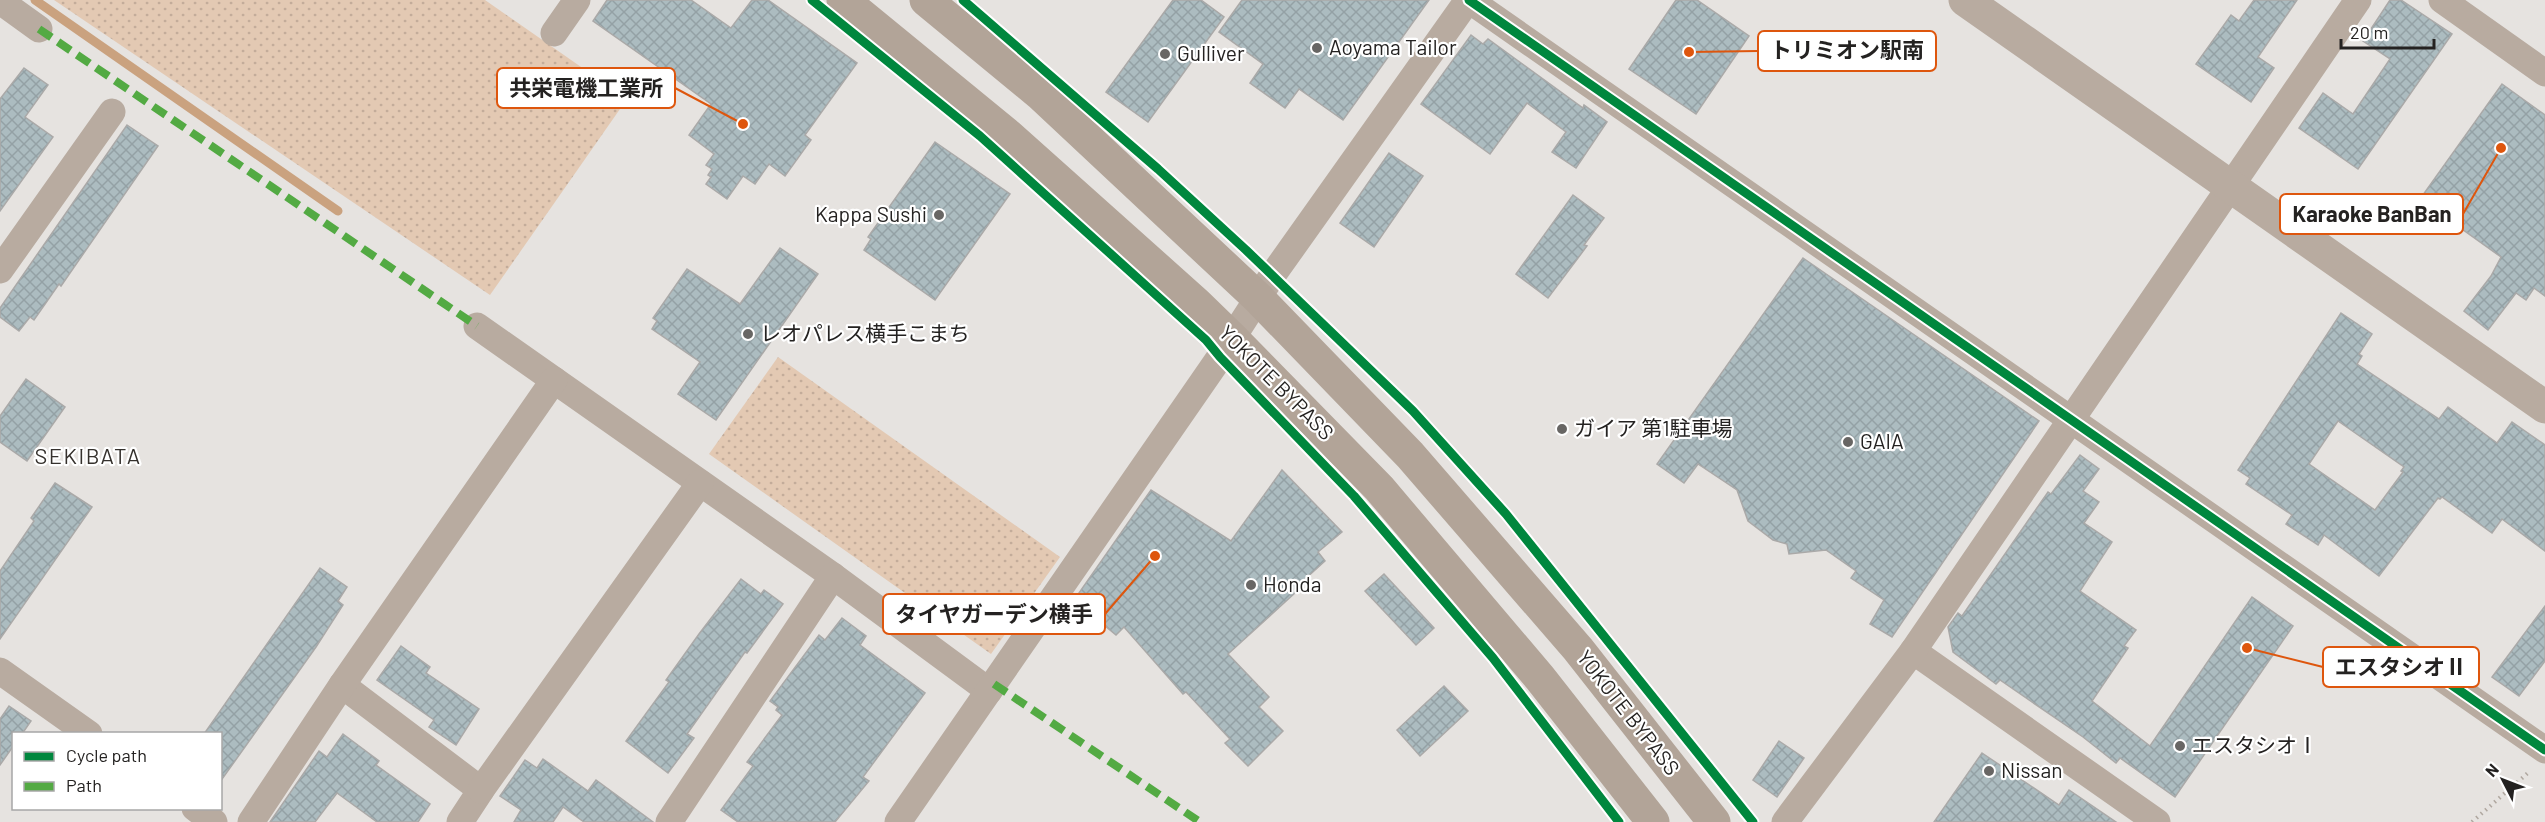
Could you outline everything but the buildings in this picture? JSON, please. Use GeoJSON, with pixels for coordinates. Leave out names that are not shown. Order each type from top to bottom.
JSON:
{"type":"FeatureCollection","features":[{"type":"Feature","properties":{"kind":"highway","name":"YOKOTE BYPASS"},"geometry":{"type":"LineString","coordinates":[[843,0],[1009,136],[1232,338],[1379,488],[1540,678],[1653,822]]}},
{"type":"Feature","properties":{"kind":"highway","name":"YOKOTE BYPASS"},"geometry":{"type":"LineString","coordinates":[[926,0],[1040,94],[1258,298],[1410,455],[1525,586],[1714,822]]}},
{"type":"Feature","properties":{"kind":"street"},"geometry":{"type":"LineString","coordinates":[[554,33],[577,0]]}},
{"type":"Feature","properties":{"kind":"street"},"geometry":{"type":"LineString","coordinates":[[898,822],[1258,298],[1468,0],[2072,419],[2541,757]]}},
{"type":"Feature","properties":{"kind":"street"},"geometry":{"type":"LineString","coordinates":[[1965,0],[2545,407]]}},
{"type":"Feature","properties":{"kind":"street"},"geometry":{"type":"LineString","coordinates":[[1785,822],[1913,651],[2358,0]]}},
{"type":"Feature","properties":{"kind":"street"},"geometry":{"type":"LineString","coordinates":[[2442,0],[2545,73]]}},
{"type":"Feature","properties":{"kind":"street"},"geometry":{"type":"LineString","coordinates":[[0,1],[39,29]]}},
{"type":"Feature","properties":{"kind":"street"},"geometry":{"type":"LineString","coordinates":[[0,270],[112,112]]}},
{"type":"Feature","properties":{"kind":"street"},"geometry":{"type":"LineString","coordinates":[[477,326],[833,576],[989,691]]}},
{"type":"Feature","properties":{"kind":"street"},"geometry":{"type":"LineString","coordinates":[[251,822],[342,686],[554,380]]}},
{"type":"Feature","properties":{"kind":"street"},"geometry":{"type":"LineString","coordinates":[[460,822],[700,483]]}},
{"type":"Feature","properties":{"kind":"street"},"geometry":{"type":"LineString","coordinates":[[669,822],[833,576]]}},
{"type":"Feature","properties":{"kind":"street"},"geometry":{"type":"LineString","coordinates":[[1913,651],[2157,822]]}},
{"type":"Feature","properties":{"kind":"street"},"geometry":{"type":"LineString","coordinates":[[0,671],[86,732]]}},
{"type":"Feature","properties":{"kind":"street"},"geometry":{"type":"LineString","coordinates":[[342,686],[481,790]]}},
{"type":"Feature","properties":{"kind":"street"},"geometry":{"type":"LineString","coordinates":[[198,810],[214,822]]}},
{"type":"Feature","properties":{"kind":"path"},"geometry":{"type":"LineString","coordinates":[[2472,822],[2541,757]]}},
{"type":"Feature","properties":{"kind":"shaded area"},"geometry":{"type":"Polygon","coordinates":[[[54,0],[485,0],[627,99],[490,295],[54,0]]]}},
{"type":"Feature","properties":{"kind":"shaded area"},"geometry":{"type":"Polygon","coordinates":[[[778,357],[1060,557],[991,654],[709,454],[778,357]]]}},
{"type":"Feature","properties":{"kind":"waterway"},"geometry":{"type":"LineString","coordinates":[[35,0],[338,211]]}},
{"type":"Feature","properties":{"kind":"marked path"},"geometry":{"type":"LineString","coordinates":[[39,29],[477,326]]}},
{"type":"Feature","properties":{"kind":"marked path"},"geometry":{"type":"LineString","coordinates":[[994,684],[1200,822]]}},
{"type":"Feature","properties":{"kind":"cycle path"},"geometry":{"type":"LineString","coordinates":[[812,0],[980,136],[1206,340],[1354,496],[1493,658],[1619,822]]}},
{"type":"Feature","properties":{"kind":"cycle path"},"geometry":{"type":"LineString","coordinates":[[963,0],[1158,169],[1246,250],[1413,411],[1506,514],[1753,822]]}},
{"type":"Feature","properties":{"kind":"cycle path"},"geometry":{"type":"LineString","coordinates":[[1469,0],[2545,750]]}},
{"type":"Feature","properties":{"kind":"place","name":"Aoyama Tailor"},"geometry":{"type":"Point","coordinates":[1317,48]}},
{"type":"Feature","properties":{"kind":"place","name":"トリミオン駅南"},"geometry":{"type":"Point","coordinates":[1689,52]}},
{"type":"Feature","properties":{"kind":"place","name":"Gulliver"},"geometry":{"type":"Point","coordinates":[1165,54]}},
{"type":"Feature","properties":{"kind":"place","name":"共栄電機工業所"},"geometry":{"type":"Point","coordinates":[743,124]}},
{"type":"Feature","properties":{"kind":"place","name":"Karaoke BanBan"},"geometry":{"type":"Point","coordinates":[2501,148]}},
{"type":"Feature","properties":{"kind":"place","name":"Kappa Sushi"},"geometry":{"type":"Point","coordinates":[939,215]}},
{"type":"Feature","properties":{"kind":"place","name":"レオパレス横手こまち"},"geometry":{"type":"Point","coordinates":[748,334]}},
{"type":"Feature","properties":{"kind":"place","name":"ガイア 第1駐車場"},"geometry":{"type":"Point","coordinates":[1562,429]}},
{"type":"Feature","properties":{"kind":"place","name":"GAIA"},"geometry":{"type":"Point","coordinates":[1848,442]}},
{"type":"Feature","properties":{"kind":"place","name":"タイヤガーデン横手"},"geometry":{"type":"Point","coordinates":[1155,556]}},
{"type":"Feature","properties":{"kind":"place","name":"Honda"},"geometry":{"type":"Point","coordinates":[1251,585]}},
{"type":"Feature","properties":{"kind":"place","name":"エスタシオⅡ"},"geometry":{"type":"Point","coordinates":[2247,648]}},
{"type":"Feature","properties":{"kind":"place","name":"エスタシオⅠ"},"geometry":{"type":"Point","coordinates":[2180,746]}},
{"type":"Feature","properties":{"kind":"place","name":"Nissan"},"geometry":{"type":"Point","coordinates":[1989,771]}},
{"type":"Feature","properties":{"kind":"district","name":"SEKIBATA"},"geometry":{"type":"Point","coordinates":[88,456]}}]}
